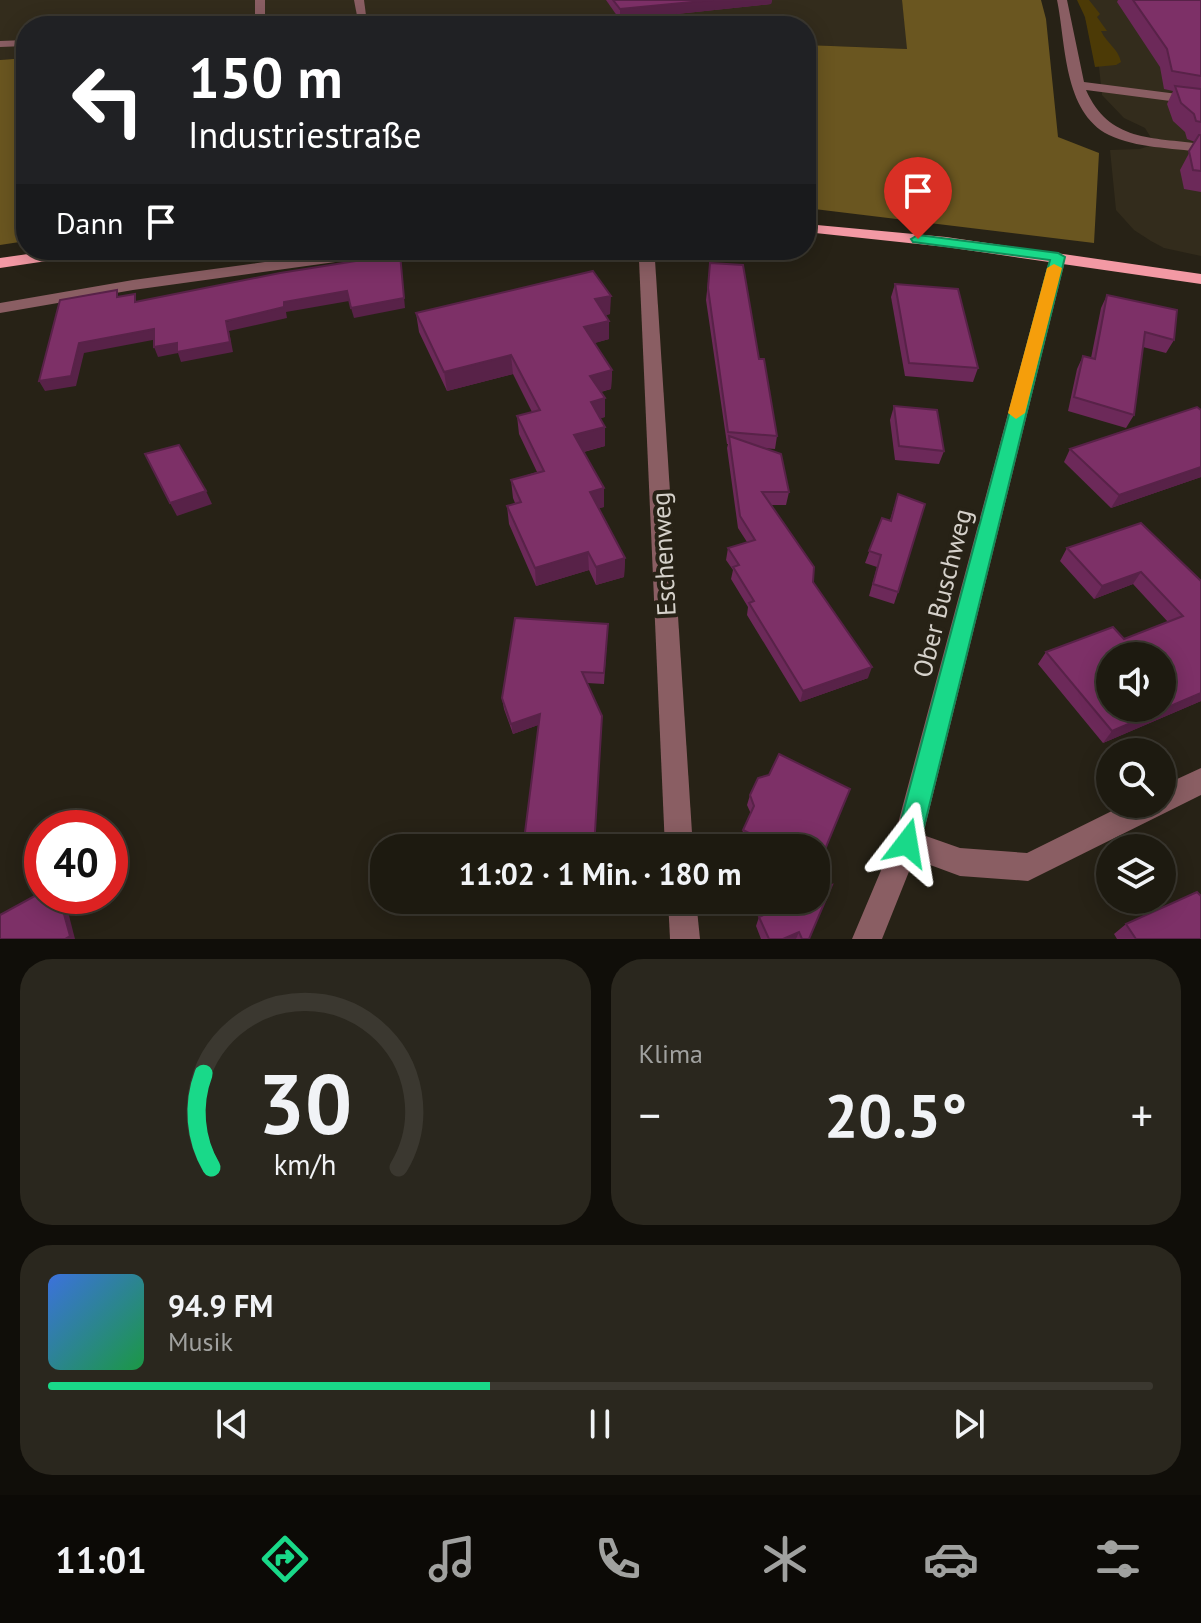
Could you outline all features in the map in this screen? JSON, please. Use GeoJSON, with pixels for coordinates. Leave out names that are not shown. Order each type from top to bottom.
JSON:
{"type":"FeatureCollection","features":[{"type":"Feature","properties":{"kind":"main road"},"geometry":{"type":"LineString","coordinates":[[816,229],[1058,257],[1201,279]]}},
{"type":"Feature","properties":{"kind":"main road"},"geometry":{"type":"LineString","coordinates":[[0,263],[20,260]]}},
{"type":"Feature","properties":{"kind":"street"},"geometry":{"type":"LineString","coordinates":[[1062,0],[1079,85],[1093,115],[1112,132],[1201,148]]}},
{"type":"Feature","properties":{"kind":"street"},"geometry":{"type":"LineString","coordinates":[[1079,85],[1201,101]]}},
{"type":"Feature","properties":{"kind":"street","name":"Ober Buschweg"},"geometry":{"type":"LineString","coordinates":[[867,939],[907,843],[1058,257]]}},
{"type":"Feature","properties":{"kind":"street"},"geometry":{"type":"LineString","coordinates":[[0,308],[133,285],[314,260]]}},
{"type":"Feature","properties":{"kind":"street","name":"Eschenweg"},"geometry":{"type":"LineString","coordinates":[[647,260],[678,834]]}},
{"type":"Feature","properties":{"kind":"street"},"geometry":{"type":"LineString","coordinates":[[1176,793],[1201,781]]}},
{"type":"Feature","properties":{"kind":"street"},"geometry":{"type":"LineString","coordinates":[[907,843],[960,862],[1028,867],[1126,818]]}},
{"type":"Feature","properties":{"kind":"street"},"geometry":{"type":"LineString","coordinates":[[683,914],[685,939]]}},
{"type":"Feature","properties":{"kind":"shaded area"},"geometry":{"type":"Polygon","coordinates":[[[0,0],[902,0],[908,49],[816,45],[816,16],[16,16],[16,59],[0,60],[0,0]]]}},
{"type":"Feature","properties":{"kind":"shaded area"},"geometry":{"type":"Polygon","coordinates":[[[902,0],[1041,0],[1046,19],[1058,137],[1099,153],[1094,243],[816,209],[816,45],[907,49],[902,0]]]}},
{"type":"Feature","properties":{"kind":"shaded area"},"geometry":{"type":"Polygon","coordinates":[[[1077,0],[1089,0],[1100,14],[1097,17],[1107,31],[1101,31],[1121,62],[1095,67],[1085,17],[1077,0]]]}},
{"type":"Feature","properties":{"kind":"shaded area"},"geometry":{"type":"Polygon","coordinates":[[[1080,0],[1201,0],[1201,256],[1164,248],[1151,241],[1134,230],[1116,210],[1110,150],[1140,149],[1153,141],[1145,128],[1124,118],[1102,95],[1099,67],[1080,0]]]}},
{"type":"Feature","properties":{"kind":"shaded area"},"geometry":{"type":"Polygon","coordinates":[[[16,59],[16,243],[0,245],[0,60],[16,59]]]}},
{"type":"Feature","properties":{"kind":"building"},"geometry":{"type":"Polygon","coordinates":[[[613,0],[713,0],[620,9],[613,0]]]}},
{"type":"Feature","properties":{"kind":"building"},"geometry":{"type":"Polygon","coordinates":[[[1133,0],[1201,0],[1201,76],[1172,71],[1167,49],[1133,0]]]}},
{"type":"Feature","properties":{"kind":"building"},"geometry":{"type":"Polygon","coordinates":[[[1175,86],[1201,89],[1201,122],[1196,121],[1194,114],[1181,103],[1175,86]]]}},
{"type":"Feature","properties":{"kind":"building"},"geometry":{"type":"Polygon","coordinates":[[[1199,135],[1201,171],[1193,170],[1189,151],[1199,135]]]}},
{"type":"Feature","properties":{"kind":"building"},"geometry":{"type":"Polygon","coordinates":[[[362,260],[401,260],[404,298],[351,308],[347,291],[284,302],[284,307],[226,321],[230,342],[177,352],[177,343],[154,347],[154,329],[79,343],[71,376],[39,381],[60,300],[117,290],[117,297],[135,294],[135,302],[362,260]]]}},
{"type":"Feature","properties":{"kind":"building"},"geometry":{"type":"Polygon","coordinates":[[[710,263],[743,265],[759,359],[764,359],[777,436],[728,432],[708,288],[710,263]]]}},
{"type":"Feature","properties":{"kind":"building"},"geometry":{"type":"Polygon","coordinates":[[[593,271],[611,296],[595,299],[609,321],[584,327],[612,370],[590,376],[605,398],[591,402],[605,427],[574,435],[604,488],[590,492],[625,558],[596,567],[588,552],[535,568],[507,506],[521,502],[511,480],[544,471],[517,416],[540,410],[511,355],[444,372],[416,313],[593,271]]]}},
{"type":"Feature","properties":{"kind":"building"},"geometry":{"type":"Polygon","coordinates":[[[895,284],[958,289],[978,368],[909,363],[895,284]]]}},
{"type":"Feature","properties":{"kind":"building"},"geometry":{"type":"Polygon","coordinates":[[[1107,295],[1177,310],[1174,340],[1145,332],[1134,415],[1074,397],[1083,356],[1095,359],[1107,295]]]}},
{"type":"Feature","properties":{"kind":"building"},"geometry":{"type":"Polygon","coordinates":[[[894,406],[937,410],[944,451],[899,446],[894,406]]]}},
{"type":"Feature","properties":{"kind":"building"},"geometry":{"type":"Polygon","coordinates":[[[1197,407],[1201,410],[1201,467],[1119,495],[1070,449],[1197,407]]]}},
{"type":"Feature","properties":{"kind":"building"},"geometry":{"type":"Polygon","coordinates":[[[729,436],[781,454],[789,492],[762,492],[814,567],[813,582],[872,667],[803,691],[749,603],[754,601],[733,567],[739,565],[728,548],[755,540],[740,516],[729,436]]]}},
{"type":"Feature","properties":{"kind":"building"},"geometry":{"type":"Polygon","coordinates":[[[179,445],[206,491],[170,503],[145,454],[179,445]]]}},
{"type":"Feature","properties":{"kind":"building"},"geometry":{"type":"Polygon","coordinates":[[[898,494],[925,504],[898,592],[873,584],[881,555],[869,551],[882,518],[891,521],[898,494]]]}},
{"type":"Feature","properties":{"kind":"building"},"geometry":{"type":"Polygon","coordinates":[[[1141,523],[1201,581],[1201,693],[1176,704],[1176,642],[1096,642],[1096,712],[1046,652],[1113,627],[1124,639],[1183,616],[1141,572],[1102,586],[1067,548],[1141,523]]]}},
{"type":"Feature","properties":{"kind":"building"},"geometry":{"type":"Polygon","coordinates":[[[515,618],[608,624],[604,673],[582,672],[602,716],[595,834],[525,834],[540,714],[511,724],[502,698],[515,618]]]}},
{"type":"Feature","properties":{"kind":"building"},"geometry":{"type":"Polygon","coordinates":[[[1104,722],[1133,722],[1112,731],[1104,722]]]}},
{"type":"Feature","properties":{"kind":"building"},"geometry":{"type":"Polygon","coordinates":[[[779,754],[850,789],[830,837],[830,834],[751,834],[743,830],[754,806],[750,795],[758,778],[769,775],[779,754]]]}},
{"type":"Feature","properties":{"kind":"building"},"geometry":{"type":"Polygon","coordinates":[[[1197,892],[1201,896],[1201,939],[1136,939],[1126,924],[1148,914],[1176,914],[1176,901],[1197,892]]]}},
{"type":"Feature","properties":{"kind":"building"},"geometry":{"type":"Polygon","coordinates":[[[24,902],[24,914],[64,914],[70,936],[65,939],[0,939],[0,915],[24,902]]]}},
{"type":"Feature","properties":{"kind":"building"},"geometry":{"type":"Polygon","coordinates":[[[766,914],[820,914],[809,939],[802,939],[799,932],[783,939],[769,939],[759,917],[766,914]]]}},
{"type":"Feature","properties":{"kind":"slow traffic"},"geometry":{"type":"LineString","coordinates":[[1016,413],[1054,268]]}},
{"type":"Feature","properties":{"kind":"route"},"geometry":{"type":"LineString","coordinates":[[907,843],[1058,257],[918,239]]}}]}
